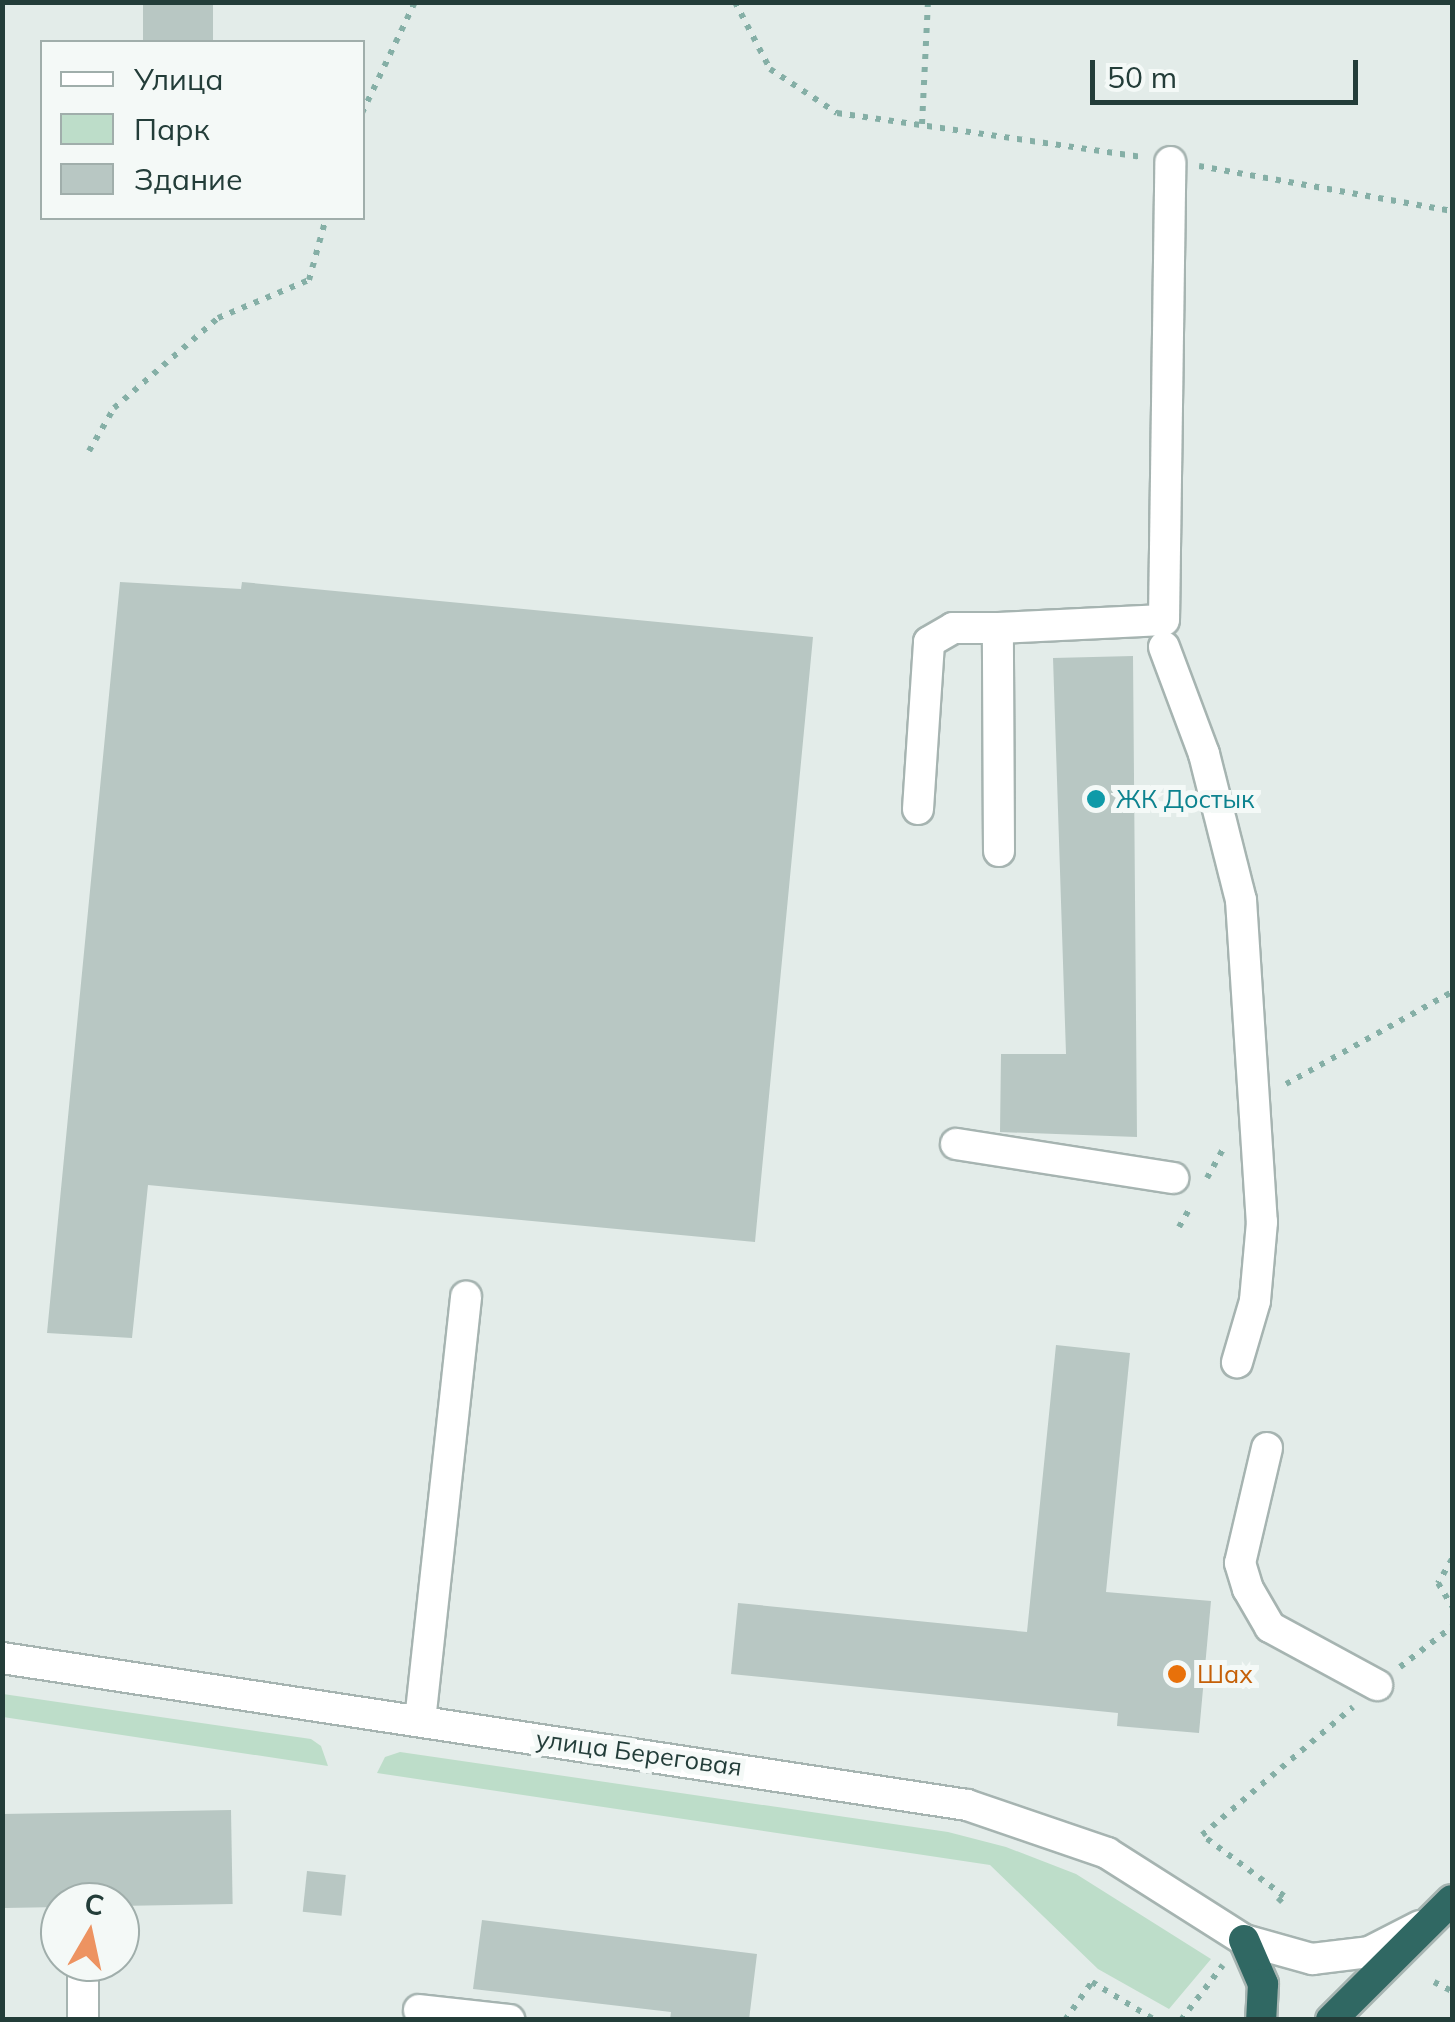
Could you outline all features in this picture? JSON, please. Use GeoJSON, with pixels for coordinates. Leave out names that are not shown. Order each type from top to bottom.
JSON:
{"type":"FeatureCollection","features":[{"type":"Feature","properties":{"kind":"highway"},"geometry":{"type":"LineString","coordinates":[[1330,2020],[1452,1900]]}},
{"type":"Feature","properties":{"kind":"highway"},"geometry":{"type":"LineString","coordinates":[[1244,1940],[1262,1984],[1261,2020]]}},
{"type":"Feature","properties":{"kind":"street"},"geometry":{"type":"LineString","coordinates":[[918,809],[928,642],[953,628],[1164,620],[1170,162]]}},
{"type":"Feature","properties":{"kind":"street"},"geometry":{"type":"LineString","coordinates":[[998,628],[999,851]]}},
{"type":"Feature","properties":{"kind":"street"},"geometry":{"type":"LineString","coordinates":[[1164,647],[1204,754],[1241,900],[1259,1100],[1262,1222],[1255,1301],[1237,1362]]}},
{"type":"Feature","properties":{"kind":"street"},"geometry":{"type":"LineString","coordinates":[[956,1144],[1185,1187]]}},
{"type":"Feature","properties":{"kind":"street"},"geometry":{"type":"LineString","coordinates":[[420,1721],[466,1296]]}},
{"type":"Feature","properties":{"kind":"street"},"geometry":{"type":"LineString","coordinates":[[1266,1448],[1240,1563],[1248,1589],[1270,1627],[1377,1684]]}},
{"type":"Feature","properties":{"kind":"street","name":"улица Береговая"},"geometry":{"type":"LineString","coordinates":[[2,1658],[967,1805],[1108,1853],[1244,1940],[1297,1956],[1340,1958],[1368,1952],[1430,1920]]}},
{"type":"Feature","properties":{"kind":"street"},"geometry":{"type":"LineString","coordinates":[[82,2020],[83,1982]]}},
{"type":"Feature","properties":{"kind":"street"},"geometry":{"type":"LineString","coordinates":[[419,2010],[509,2020]]}},
{"type":"Feature","properties":{"kind":"path"},"geometry":{"type":"LineString","coordinates":[[365,107],[414,2]]}},
{"type":"Feature","properties":{"kind":"path"},"geometry":{"type":"LineString","coordinates":[[735,2],[770,68],[837,113],[922,124],[928,2]]}},
{"type":"Feature","properties":{"kind":"path"},"geometry":{"type":"LineString","coordinates":[[90,450],[114,408],[218,318],[310,280],[325,220]]}},
{"type":"Feature","properties":{"kind":"path"},"geometry":{"type":"LineString","coordinates":[[1205,1182],[1259,1100],[1452,992]]}},
{"type":"Feature","properties":{"kind":"path"},"geometry":{"type":"LineString","coordinates":[[1180,1227],[1185,1187]]}},
{"type":"Feature","properties":{"kind":"path"},"geometry":{"type":"LineString","coordinates":[[1452,1559],[1438,1583],[1452,1606]]}},
{"type":"Feature","properties":{"kind":"path"},"geometry":{"type":"LineString","coordinates":[[1278,1902],[1284,1896],[1202,1835],[1377,1684],[1452,1627]]}},
{"type":"Feature","properties":{"kind":"path"},"geometry":{"type":"LineString","coordinates":[[1181,2020],[1224,1964]]}},
{"type":"Feature","properties":{"kind":"path"},"geometry":{"type":"LineString","coordinates":[[1065,2020],[1092,1982],[1155,2020]]}},
{"type":"Feature","properties":{"kind":"path"},"geometry":{"type":"LineString","coordinates":[[1434,1982],[1452,1991]]}},
{"type":"Feature","properties":{"kind":"green space"},"geometry":{"type":"Polygon","coordinates":[[[3,1694],[311,1739],[321,1746],[328,1766],[3,1717],[3,1694]]]}},
{"type":"Feature","properties":{"kind":"green space"},"geometry":{"type":"Polygon","coordinates":[[[400,1752],[948,1832],[1006,1847],[1076,1874],[1211,1959],[1169,2009],[1098,1969],[990,1865],[377,1773],[385,1757],[400,1752]]]}},
{"type":"Feature","properties":{"kind":"building"},"geometry":{"type":"Polygon","coordinates":[[[143,2],[213,2],[213,40],[143,40],[143,2]]]}},
{"type":"Feature","properties":{"kind":"building"},"geometry":{"type":"Polygon","coordinates":[[[120,582],[241,589],[242,582],[813,637],[755,1242],[148,1185],[132,1338],[47,1333],[120,582]]]}},
{"type":"Feature","properties":{"kind":"building"},"geometry":{"type":"Polygon","coordinates":[[[1133,656],[1137,1137],[1000,1132],[1001,1054],[1066,1054],[1053,658],[1133,656]]]}},
{"type":"Feature","properties":{"kind":"building"},"geometry":{"type":"Polygon","coordinates":[[[1056,1345],[1130,1353],[1106,1592],[1211,1601],[1199,1733],[1117,1726],[1118,1713],[731,1674],[738,1603],[1027,1632],[1056,1345]]]}},
{"type":"Feature","properties":{"kind":"building"},"geometry":{"type":"Polygon","coordinates":[[[231,1810],[233,1904],[140,1906],[140,1882],[40,1882],[40,1907],[4,1908],[2,1814],[231,1810]]]}},
{"type":"Feature","properties":{"kind":"building"},"geometry":{"type":"Polygon","coordinates":[[[307,1871],[346,1875],[342,1916],[303,1912],[307,1871]]]}},
{"type":"Feature","properties":{"kind":"building"},"geometry":{"type":"Polygon","coordinates":[[[482,1920],[757,1954],[749,2020],[670,2020],[671,2012],[473,1989],[482,1920]]]}},
{"type":"Feature","properties":{"kind":"place","name":"ЖК Достык"},"geometry":{"type":"Point","coordinates":[1096,799]}},
{"type":"Feature","properties":{"kind":"place","name":"Шах"},"geometry":{"type":"Point","coordinates":[1177,1674]}}]}
